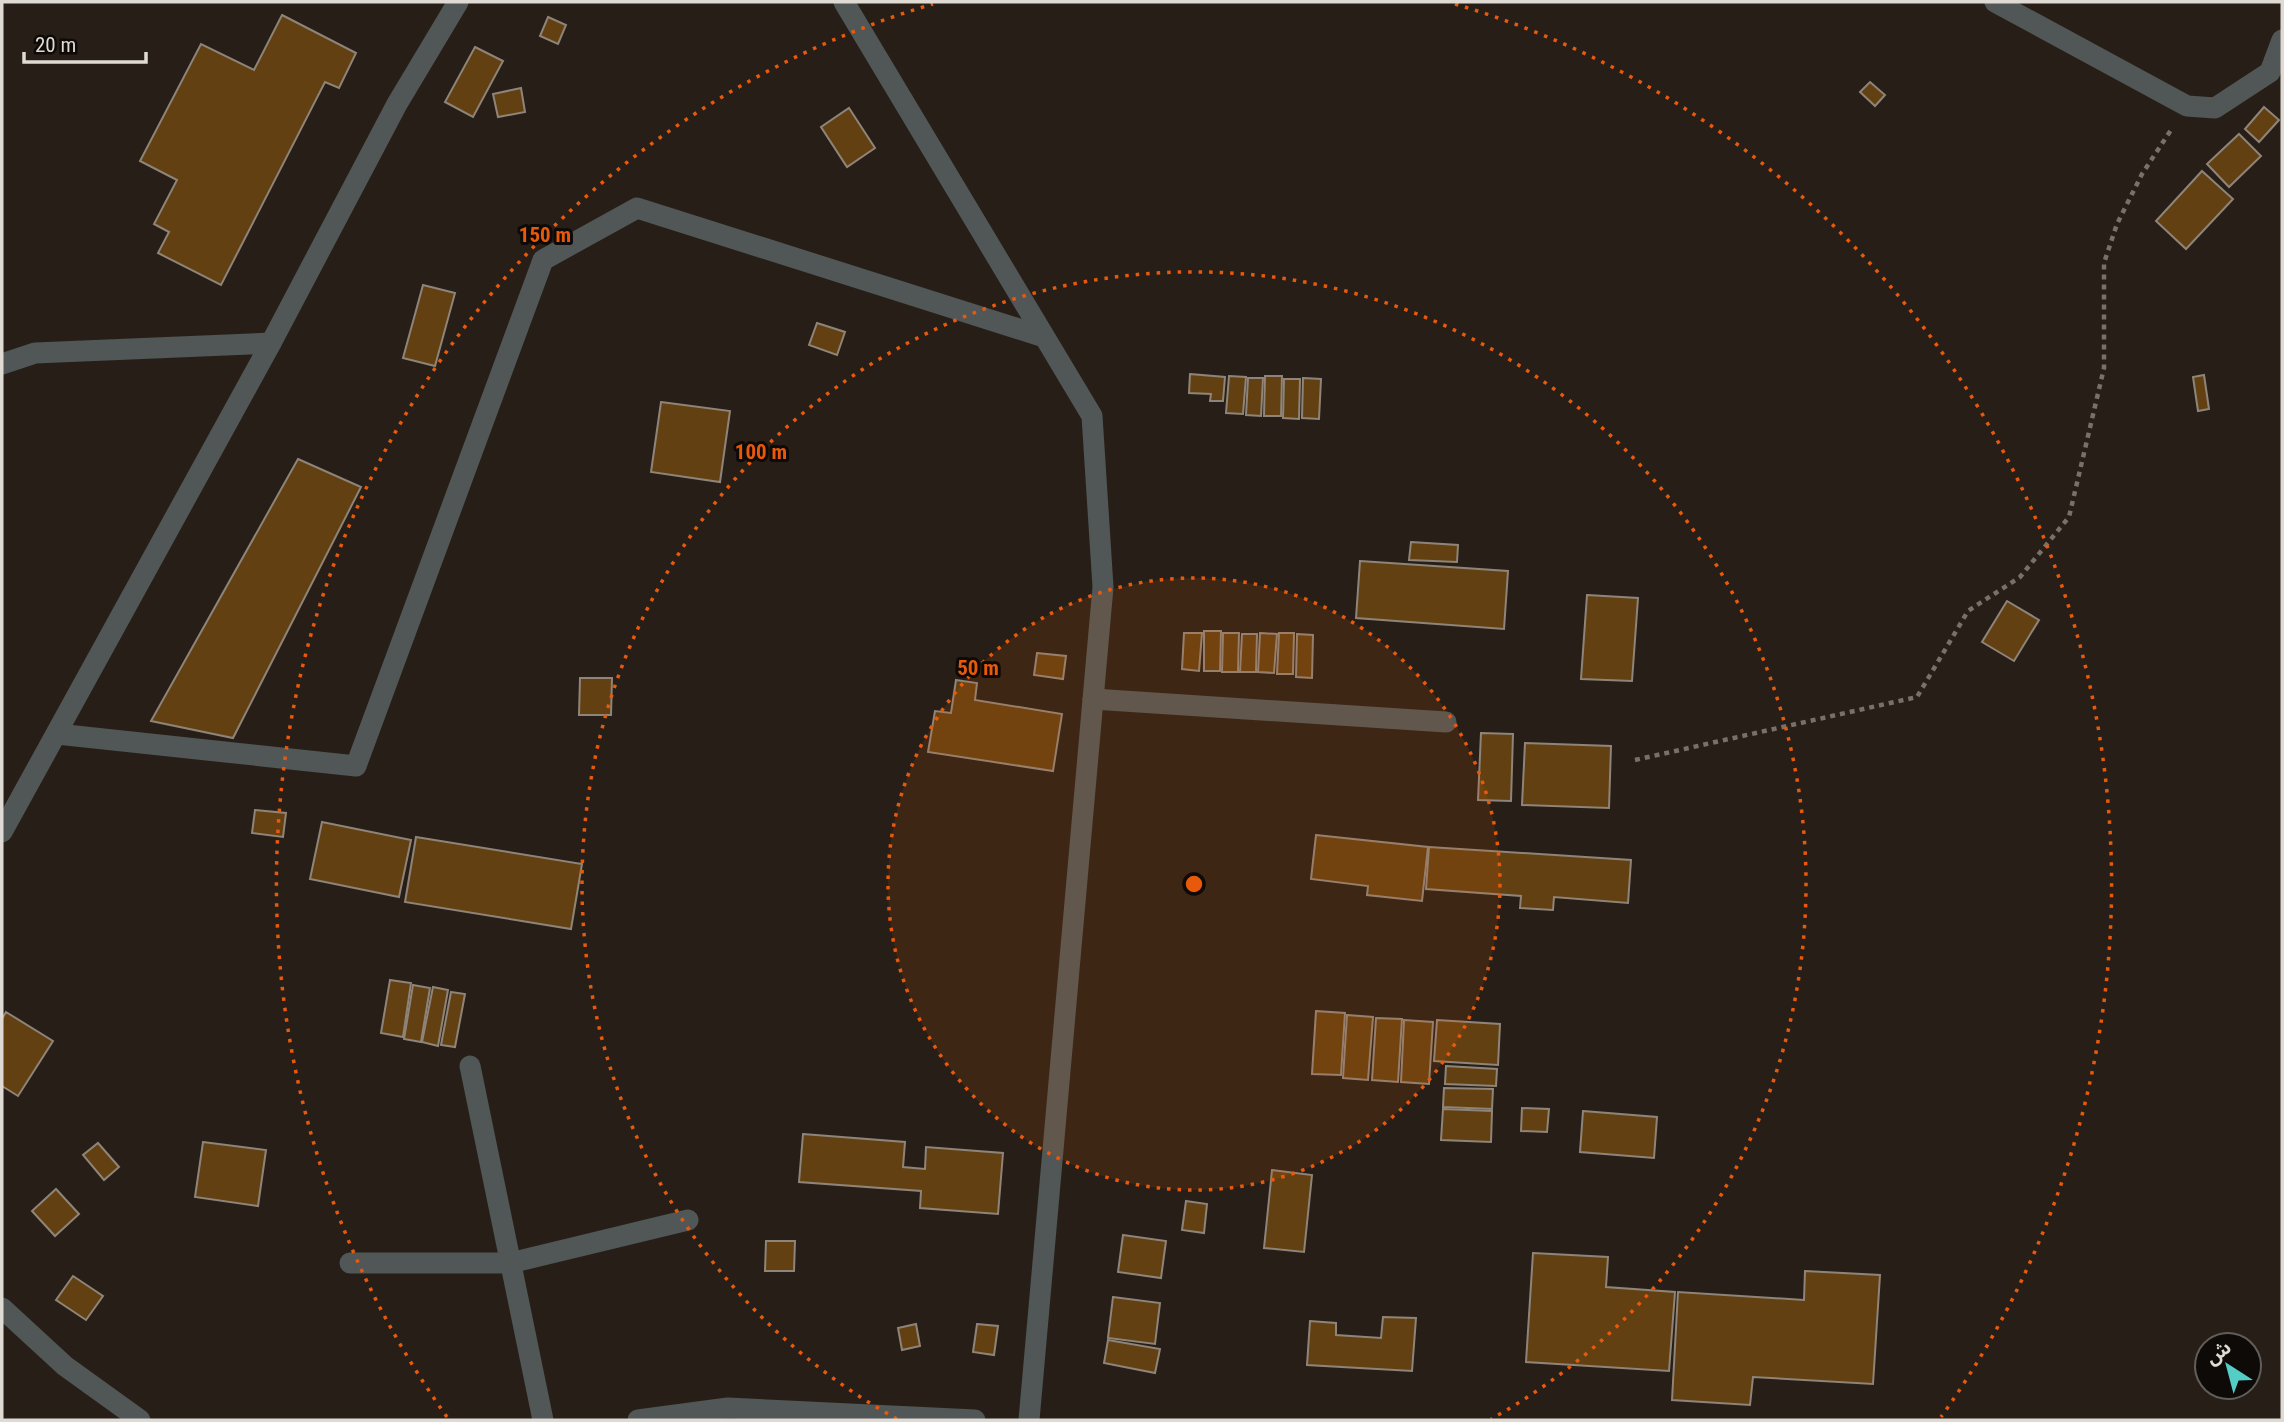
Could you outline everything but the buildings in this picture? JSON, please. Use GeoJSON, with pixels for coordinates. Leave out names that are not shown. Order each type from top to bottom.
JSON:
{"type":"FeatureCollection","features":[{"type":"Feature","properties":{"kind":"lane"},"geometry":{"type":"LineString","coordinates":[[2,832],[271,343],[397,104],[458,2]]}},
{"type":"Feature","properties":{"kind":"lane"},"geometry":{"type":"LineString","coordinates":[[844,2],[1041,335],[1092,416],[1103,587],[1029,1420]]}},
{"type":"Feature","properties":{"kind":"lane"},"geometry":{"type":"LineString","coordinates":[[1995,2],[2187,106],[2215,108],[2270,72],[2282,40]]}},
{"type":"Feature","properties":{"kind":"lane"},"geometry":{"type":"LineString","coordinates":[[57,734],[356,766],[543,260],[637,208],[1041,335]]}},
{"type":"Feature","properties":{"kind":"lane"},"geometry":{"type":"LineString","coordinates":[[2,364],[35,353],[271,343]]}},
{"type":"Feature","properties":{"kind":"lane"},"geometry":{"type":"LineString","coordinates":[[1093,699],[1446,722]]}},
{"type":"Feature","properties":{"kind":"lane"},"geometry":{"type":"LineString","coordinates":[[470,1066],[543,1420]]}},
{"type":"Feature","properties":{"kind":"lane"},"geometry":{"type":"LineString","coordinates":[[350,1263],[510,1263],[688,1220]]}},
{"type":"Feature","properties":{"kind":"lane"},"geometry":{"type":"LineString","coordinates":[[2,1308],[65,1366],[140,1420]]}},
{"type":"Feature","properties":{"kind":"lane"},"geometry":{"type":"LineString","coordinates":[[638,1420],[728,1408],[975,1420]]}},
{"type":"Feature","properties":{"kind":"path"},"geometry":{"type":"LineString","coordinates":[[1635,760],[1917,698],[1968,611],[2020,577],[2069,517],[2104,368],[2104,263],[2117,224],[2142,174],[2187,106]]}}]}
